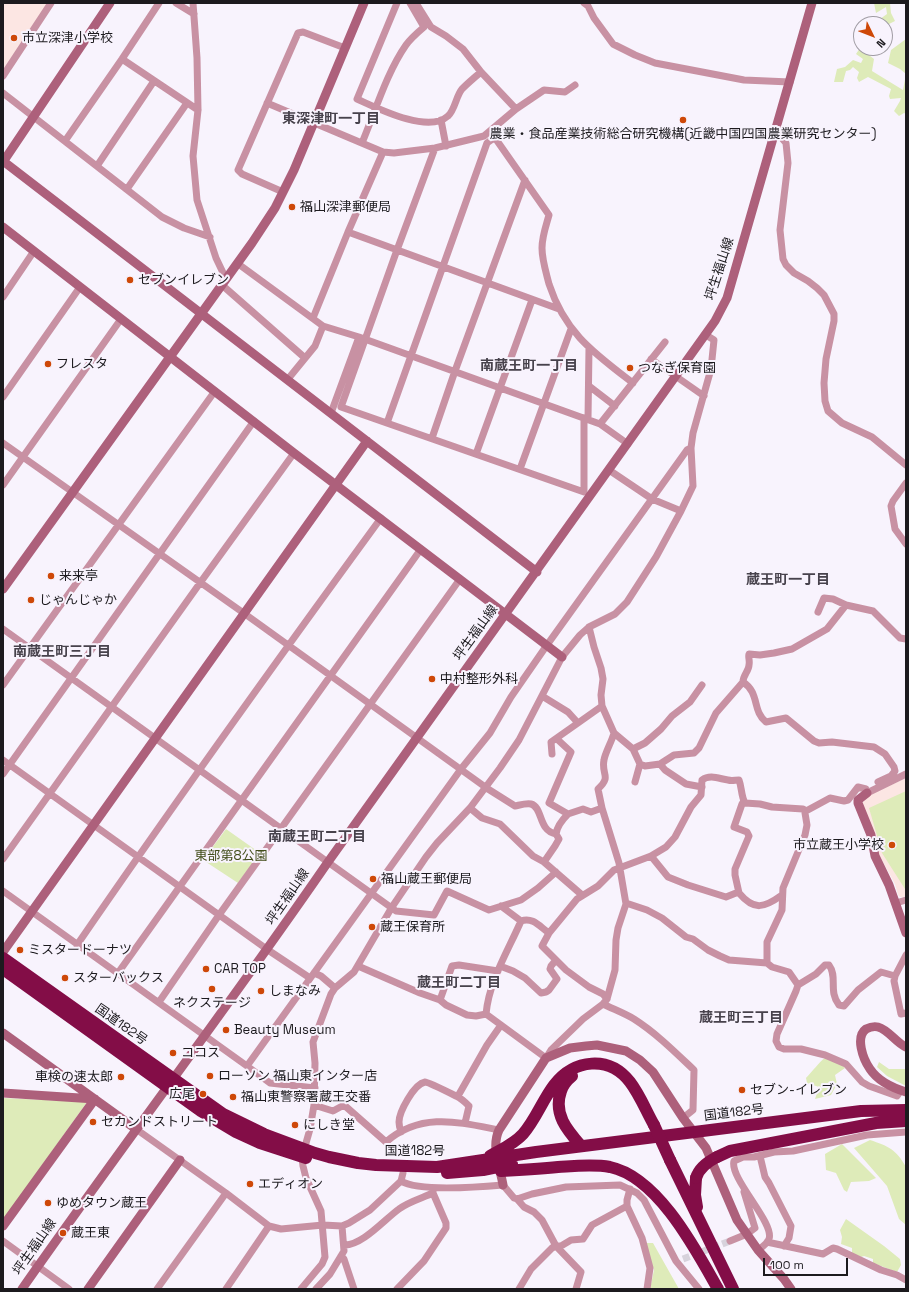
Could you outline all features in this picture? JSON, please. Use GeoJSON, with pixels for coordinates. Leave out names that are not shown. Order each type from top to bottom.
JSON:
{"type":"FeatureCollection","features":[{"type":"Feature","properties":{"kind":"highway","name":"国道182号"},"geometry":{"type":"LineString","coordinates":[[3,958],[170,1084],[201,1111],[236,1132],[260,1143],[303,1153],[376,1165],[437,1167],[484,1165]]}},
{"type":"Feature","properties":{"kind":"highway","name":"国道182号"},"geometry":{"type":"LineString","coordinates":[[3,969],[170,1084]]}},
{"type":"Feature","properties":{"kind":"highway"},"geometry":{"type":"LineString","coordinates":[[498,1162],[509,1146],[531,1123],[549,1092],[565,1073],[577,1066],[595,1063],[611,1068],[629,1081],[640,1099],[651,1126],[733,1289]]}},
{"type":"Feature","properties":{"kind":"highway"},"geometry":{"type":"LineString","coordinates":[[581,1146],[566,1129],[559,1113],[558,1104],[563,1086],[569,1078],[587,1069],[602,1070],[609,1073],[624,1085],[651,1126]]}},
{"type":"Feature","properties":{"kind":"highway","name":"国道182号"},"geometry":{"type":"LineString","coordinates":[[498,1162],[538,1159],[861,1111],[906,1110]]}},
{"type":"Feature","properties":{"kind":"highway","name":"国道182号"},"geometry":{"type":"LineString","coordinates":[[303,1153],[314,1161],[402,1177],[437,1174],[498,1162],[536,1152],[581,1146],[697,1136],[862,1118],[906,1118]]}},
{"type":"Feature","properties":{"kind":"highway"},"geometry":{"type":"LineString","coordinates":[[737,1289],[696,1205],[696,1178],[701,1168],[706,1163],[730,1151],[869,1124],[906,1121]]}},
{"type":"Feature","properties":{"kind":"highway"},"geometry":{"type":"LineString","coordinates":[[668,1160],[724,1289]]}},
{"type":"Feature","properties":{"kind":"highway"},"geometry":{"type":"LineString","coordinates":[[498,1162],[610,1167],[642,1182],[658,1198],[679,1225],[718,1289]]}},
{"type":"Feature","properties":{"kind":"street"},"geometry":{"type":"LineString","coordinates":[[3,76],[51,3]]}},
{"type":"Feature","properties":{"kind":"street"},"geometry":{"type":"LineString","coordinates":[[110,3],[3,161],[537,572]]}},
{"type":"Feature","properties":{"kind":"street"},"geometry":{"type":"LineString","coordinates":[[65,141],[159,3]]}},
{"type":"Feature","properties":{"kind":"street"},"geometry":{"type":"LineString","coordinates":[[176,3],[194,14]]}},
{"type":"Feature","properties":{"kind":"street"},"geometry":{"type":"LineString","coordinates":[[195,3],[194,14],[198,110],[193,156],[197,200],[224,282],[305,358]]}},
{"type":"Feature","properties":{"kind":"street"},"geometry":{"type":"LineString","coordinates":[[3,589],[72,491],[252,243],[275,208],[314,122],[364,3]]}},
{"type":"Feature","properties":{"kind":"street"},"geometry":{"type":"LineString","coordinates":[[397,3],[357,99],[376,108],[412,121],[427,122],[441,120],[448,116],[462,89],[481,72]]}},
{"type":"Feature","properties":{"kind":"street"},"geometry":{"type":"LineString","coordinates":[[362,143],[390,74],[401,53],[413,36],[424,27],[410,3]]}},
{"type":"Feature","properties":{"kind":"street"},"geometry":{"type":"LineString","coordinates":[[416,3],[431,27],[463,49],[481,72],[516,109]]}},
{"type":"Feature","properties":{"kind":"street"},"geometry":{"type":"LineString","coordinates":[[584,3],[588,6],[594,18],[613,44],[655,63],[744,80],[790,82]]}},
{"type":"Feature","properties":{"kind":"street","name":"坪生福山線"},"geometry":{"type":"LineString","coordinates":[[22,1289],[136,1129],[268,950],[328,862],[706,335],[727,298],[777,134],[810,4]]}},
{"type":"Feature","properties":{"kind":"street"},"geometry":{"type":"LineString","coordinates":[[283,192],[242,174],[238,170],[298,33],[303,32],[345,48]]}},
{"type":"Feature","properties":{"kind":"street"},"geometry":{"type":"LineString","coordinates":[[122,59],[198,110]]}},
{"type":"Feature","properties":{"kind":"street"},"geometry":{"type":"LineString","coordinates":[[97,166],[154,81]]}},
{"type":"Feature","properties":{"kind":"street"},"geometry":{"type":"LineString","coordinates":[[386,423],[487,143],[492,135],[516,109],[544,90],[565,92],[575,85]]}},
{"type":"Feature","properties":{"kind":"street"},"geometry":{"type":"LineString","coordinates":[[3,94],[127,188],[162,217],[184,228],[210,237]]}},
{"type":"Feature","properties":{"kind":"street"},"geometry":{"type":"LineString","coordinates":[[127,188],[187,103]]}},
{"type":"Feature","properties":{"kind":"street"},"geometry":{"type":"LineString","coordinates":[[267,103],[383,152],[394,153],[435,148],[492,135]]}},
{"type":"Feature","properties":{"kind":"street"},"geometry":{"type":"LineString","coordinates":[[441,120],[446,146]]}},
{"type":"Feature","properties":{"kind":"street"},"geometry":{"type":"LineString","coordinates":[[777,134],[786,143],[788,163],[780,230],[783,259],[786,265],[794,273],[808,281],[824,295],[834,314],[834,322],[826,359],[824,383],[825,401],[828,411],[842,423],[872,437],[906,465]]}},
{"type":"Feature","properties":{"kind":"street"},"geometry":{"type":"LineString","coordinates":[[492,135],[549,215],[542,240],[542,254],[547,275],[559,309],[571,329],[589,348],[633,383]]}},
{"type":"Feature","properties":{"kind":"street"},"geometry":{"type":"LineString","coordinates":[[331,413],[397,250],[435,148]]}},
{"type":"Feature","properties":{"kind":"street"},"geometry":{"type":"LineString","coordinates":[[313,318],[383,152]]}},
{"type":"Feature","properties":{"kind":"street"},"geometry":{"type":"LineString","coordinates":[[432,438],[525,180]]}},
{"type":"Feature","properties":{"kind":"street"},"geometry":{"type":"LineString","coordinates":[[3,227],[294,453],[562,657]]}},
{"type":"Feature","properties":{"kind":"street"},"geometry":{"type":"LineString","coordinates":[[348,232],[559,309]]}},
{"type":"Feature","properties":{"kind":"street"},"geometry":{"type":"LineString","coordinates":[[3,297],[34,252]]}},
{"type":"Feature","properties":{"kind":"street"},"geometry":{"type":"LineString","coordinates":[[237,263],[323,326],[411,355],[600,424],[628,444]]}},
{"type":"Feature","properties":{"kind":"street"},"geometry":{"type":"LineString","coordinates":[[3,397],[80,287]]}},
{"type":"Feature","properties":{"kind":"street"},"geometry":{"type":"LineString","coordinates":[[476,454],[532,300]]}},
{"type":"Feature","properties":{"kind":"street"},"geometry":{"type":"LineString","coordinates":[[3,485],[121,319]]}},
{"type":"Feature","properties":{"kind":"street"},"geometry":{"type":"LineString","coordinates":[[288,380],[315,346],[323,326]]}},
{"type":"Feature","properties":{"kind":"street"},"geometry":{"type":"LineString","coordinates":[[520,469],[571,329]]}},
{"type":"Feature","properties":{"kind":"street"},"geometry":{"type":"LineString","coordinates":[[301,1289],[322,1264],[325,1257],[321,1211],[306,1178],[303,1166],[303,1153],[310,1129],[314,1105],[315,1063],[313,1042],[331,994],[335,988],[351,975],[358,966],[392,908],[437,843],[470,808],[500,768],[519,740],[562,657],[580,634],[589,627],[615,614],[627,602],[656,557],[681,512],[693,486],[691,448],[693,433],[711,369],[714,340],[706,335]]}},
{"type":"Feature","properties":{"kind":"street"},"geometry":{"type":"LineString","coordinates":[[362,338],[341,408],[432,438],[584,492],[586,419],[589,386],[589,348]]}},
{"type":"Feature","properties":{"kind":"street"},"geometry":{"type":"LineString","coordinates":[[600,424],[665,342]]}},
{"type":"Feature","properties":{"kind":"street"},"geometry":{"type":"LineString","coordinates":[[651,359],[704,396]]}},
{"type":"Feature","properties":{"kind":"street"},"geometry":{"type":"LineString","coordinates":[[589,386],[615,406]]}},
{"type":"Feature","properties":{"kind":"street"},"geometry":{"type":"LineString","coordinates":[[3,685],[215,391]]}},
{"type":"Feature","properties":{"kind":"street"},"geometry":{"type":"LineString","coordinates":[[3,774],[254,421]]}},
{"type":"Feature","properties":{"kind":"street"},"geometry":{"type":"LineString","coordinates":[[3,952],[367,441]]}},
{"type":"Feature","properties":{"kind":"street"},"geometry":{"type":"LineString","coordinates":[[3,443],[515,806],[532,804],[536,807],[545,828],[553,834],[556,834]]}},
{"type":"Feature","properties":{"kind":"street"},"geometry":{"type":"LineString","coordinates":[[247,1066],[461,768],[490,733],[511,697],[546,645],[687,450],[691,448]]}},
{"type":"Feature","properties":{"kind":"street"},"geometry":{"type":"LineString","coordinates":[[3,859],[294,453]]}},
{"type":"Feature","properties":{"kind":"street"},"geometry":{"type":"LineString","coordinates":[[609,470],[652,499],[681,512]]}},
{"type":"Feature","properties":{"kind":"street"},"geometry":{"type":"LineString","coordinates":[[906,483],[891,506],[895,529],[906,544]]}},
{"type":"Feature","properties":{"kind":"street"},"geometry":{"type":"LineString","coordinates":[[77,945],[137,857],[288,644],[381,518]]}},
{"type":"Feature","properties":{"kind":"street"},"geometry":{"type":"LineString","coordinates":[[118,973],[330,674],[421,549]]}},
{"type":"Feature","properties":{"kind":"street"},"geometry":{"type":"LineString","coordinates":[[159,1002],[219,915],[460,579]]}},
{"type":"Feature","properties":{"kind":"street"},"geometry":{"type":"LineString","coordinates":[[818,612],[824,598],[833,599],[846,605],[873,611],[900,638],[906,639]]}},
{"type":"Feature","properties":{"kind":"street"},"geometry":{"type":"LineString","coordinates":[[640,764],[645,766],[660,764],[674,755],[694,753],[716,713],[743,682],[743,678],[749,665],[749,654],[774,654],[792,649],[827,629],[846,605]]}},
{"type":"Feature","properties":{"kind":"street"},"geometry":{"type":"LineString","coordinates":[[589,627],[603,679],[601,695],[602,706],[614,733],[633,749],[640,764],[635,782]]}},
{"type":"Feature","properties":{"kind":"street"},"geometry":{"type":"LineString","coordinates":[[3,629],[396,911],[434,915],[447,891],[489,910],[521,900],[538,888],[556,872]]}},
{"type":"Feature","properties":{"kind":"street"},"geometry":{"type":"LineString","coordinates":[[743,682],[750,686],[759,713],[762,719],[766,722],[786,718],[814,741],[819,743],[832,742],[874,747],[881,750],[894,767],[894,773],[866,791],[858,800],[858,803],[871,835],[875,856],[889,885],[906,933]]}},
{"type":"Feature","properties":{"kind":"street"},"geometry":{"type":"LineString","coordinates":[[633,749],[645,743],[661,729],[672,716],[690,702],[702,684]]}},
{"type":"Feature","properties":{"kind":"street"},"geometry":{"type":"LineString","coordinates":[[542,696],[568,712],[578,723]]}},
{"type":"Feature","properties":{"kind":"street"},"geometry":{"type":"LineString","coordinates":[[552,754],[551,742],[602,706]]}},
{"type":"Feature","properties":{"kind":"street"},"geometry":{"type":"LineString","coordinates":[[576,1289],[581,1272],[556,1246],[542,1220],[534,1212],[524,1207],[503,1185],[495,1142],[498,1130],[551,1050],[583,1019],[605,1002],[615,970],[618,928],[626,904],[620,868],[602,808],[598,789],[606,779],[603,764],[604,758],[614,733]]}},
{"type":"Feature","properties":{"kind":"street"},"geometry":{"type":"LineString","coordinates":[[557,739],[571,752],[549,803],[568,814]]}},
{"type":"Feature","properties":{"kind":"street"},"geometry":{"type":"LineString","coordinates":[[3,760],[268,950],[312,976],[321,976],[335,988]]}},
{"type":"Feature","properties":{"kind":"street"},"geometry":{"type":"LineString","coordinates":[[660,764],[665,770],[686,784],[702,788]]}},
{"type":"Feature","properties":{"kind":"street"},"geometry":{"type":"LineString","coordinates":[[806,811],[830,798],[844,801],[848,800],[858,787],[866,791],[906,774]]}},
{"type":"Feature","properties":{"kind":"street"},"geometry":{"type":"LineString","coordinates":[[683,1118],[693,1110],[694,1070],[657,1036],[605,1002],[603,994],[589,987],[566,970],[542,946],[549,933],[577,899],[598,886],[614,870],[651,856],[666,847],[675,837],[686,814],[701,795],[702,780],[705,777],[739,780],[741,786],[744,801],[734,827],[747,832],[749,836],[735,870],[739,893],[746,902],[755,906],[768,905],[782,895]]}},
{"type":"Feature","properties":{"kind":"street"},"geometry":{"type":"LineString","coordinates":[[744,801],[745,803],[760,804],[772,807],[803,809],[806,811]]}},
{"type":"Feature","properties":{"kind":"street"},"geometry":{"type":"LineString","coordinates":[[470,808],[482,818],[500,824],[533,856],[544,862],[582,896]]}},
{"type":"Feature","properties":{"kind":"street"},"geometry":{"type":"LineString","coordinates":[[544,862],[559,839],[556,834],[556,830],[568,814],[583,809],[591,812],[602,808]]}},
{"type":"Feature","properties":{"kind":"street"},"geometry":{"type":"LineString","coordinates":[[767,963],[767,942],[782,910],[782,888],[805,835],[807,825],[806,811]]}},
{"type":"Feature","properties":{"kind":"street"},"geometry":{"type":"LineString","coordinates":[[651,856],[668,877],[726,897],[739,893]]}},
{"type":"Feature","properties":{"kind":"street"},"geometry":{"type":"LineString","coordinates":[[3,891],[270,1083],[315,1088]]}},
{"type":"Feature","properties":{"kind":"street"},"geometry":{"type":"LineString","coordinates":[[896,903],[906,900]]}},
{"type":"Feature","properties":{"kind":"street"},"geometry":{"type":"LineString","coordinates":[[626,904],[647,910],[662,918],[686,937],[694,939],[708,950],[729,960],[767,963],[772,967],[789,972],[798,985]]}},
{"type":"Feature","properties":{"kind":"street"},"geometry":{"type":"LineString","coordinates":[[501,906],[521,921]]}},
{"type":"Feature","properties":{"kind":"street"},"geometry":{"type":"LineString","coordinates":[[486,1014],[487,1003],[499,969],[521,921],[527,919],[531,920],[549,933]]}},
{"type":"Feature","properties":{"kind":"street"},"geometry":{"type":"LineString","coordinates":[[906,955],[894,976],[901,1014],[906,1013]]}},
{"type":"Feature","properties":{"kind":"street"},"geometry":{"type":"LineString","coordinates":[[440,1000],[452,966],[459,965],[513,971],[541,992],[546,992],[557,979],[550,969],[556,960]]}},
{"type":"Feature","properties":{"kind":"street"},"geometry":{"type":"LineString","coordinates":[[894,976],[881,972],[858,990],[844,1006],[839,1005],[835,1000],[832,969],[829,965],[825,965],[816,974],[798,985],[777,1034],[776,1041],[779,1047],[784,1049],[801,1049],[826,1055],[846,1064],[862,1082],[897,1096],[903,1091],[887,1084],[870,1069],[861,1050],[860,1040],[863,1031],[869,1027],[880,1028],[906,1047]]}},
{"type":"Feature","properties":{"kind":"street"},"geometry":{"type":"LineString","coordinates":[[358,966],[440,1000],[446,1005],[467,1015],[486,1014],[546,1058]]}},
{"type":"Feature","properties":{"kind":"street"},"geometry":{"type":"LineString","coordinates":[[458,1096],[487,1044],[501,1025]]}},
{"type":"Feature","properties":{"kind":"street"},"geometry":{"type":"LineString","coordinates":[[3,1033],[95,1098],[270,1226],[281,1229],[323,1225],[342,1226],[356,1220],[370,1210],[402,1177],[406,1184],[433,1190],[503,1185]]}},
{"type":"Feature","properties":{"kind":"street"},"geometry":{"type":"LineString","coordinates":[[546,1058],[570,1048],[604,1046],[626,1051],[640,1060],[653,1072],[709,1154],[737,1220],[758,1250],[791,1289]]}},
{"type":"Feature","properties":{"kind":"street"},"geometry":{"type":"LineString","coordinates":[[401,1132],[399,1122],[403,1107],[418,1085],[426,1082],[430,1082],[439,1088],[458,1096],[469,1106],[465,1123]]}},
{"type":"Feature","properties":{"kind":"street"},"geometry":{"type":"LineString","coordinates":[[3,1093],[95,1098]]}},
{"type":"Feature","properties":{"kind":"street"},"geometry":{"type":"LineString","coordinates":[[3,1226],[95,1098]]}},
{"type":"Feature","properties":{"kind":"street"},"geometry":{"type":"LineString","coordinates":[[314,1105],[333,1111],[344,1105],[386,1142],[401,1132],[424,1123],[432,1122],[446,1121],[465,1123],[498,1130]]}},
{"type":"Feature","properties":{"kind":"street"},"geometry":{"type":"LineString","coordinates":[[758,1250],[767,1242],[770,1233],[734,1169],[734,1161],[743,1157],[754,1157],[774,1152],[793,1151],[868,1135],[906,1132]]}},
{"type":"Feature","properties":{"kind":"street"},"geometry":{"type":"LineString","coordinates":[[760,1156],[765,1177],[770,1183],[791,1226],[789,1238],[784,1246]]}},
{"type":"Feature","properties":{"kind":"street"},"geometry":{"type":"LineString","coordinates":[[88,1289],[180,1160]]}},
{"type":"Feature","properties":{"kind":"street"},"geometry":{"type":"LineString","coordinates":[[517,1199],[532,1194],[566,1187],[620,1185],[630,1189],[644,1200],[699,1289]]}},
{"type":"Feature","properties":{"kind":"street"},"geometry":{"type":"LineString","coordinates":[[730,1241],[747,1234],[755,1228],[743,1192],[744,1188]]}},
{"type":"Feature","properties":{"kind":"street"},"geometry":{"type":"LineString","coordinates":[[630,1189],[627,1206],[642,1238],[650,1268],[647,1289]]}},
{"type":"Feature","properties":{"kind":"street"},"geometry":{"type":"LineString","coordinates":[[344,1245],[349,1246],[361,1240],[400,1208],[433,1190]]}},
{"type":"Feature","properties":{"kind":"street"},"geometry":{"type":"LineString","coordinates":[[398,1289],[424,1261],[446,1228],[446,1223],[433,1190]]}},
{"type":"Feature","properties":{"kind":"street"},"geometry":{"type":"LineString","coordinates":[[158,1289],[226,1193]]}},
{"type":"Feature","properties":{"kind":"street"},"geometry":{"type":"LineString","coordinates":[[519,1289],[532,1269],[556,1246],[561,1246],[571,1240],[583,1239],[592,1224],[627,1206]]}},
{"type":"Feature","properties":{"kind":"street"},"geometry":{"type":"LineString","coordinates":[[226,1289],[270,1226]]}},
{"type":"Feature","properties":{"kind":"street"},"geometry":{"type":"LineString","coordinates":[[316,1289],[330,1274],[344,1251],[342,1226]]}},
{"type":"Feature","properties":{"kind":"street"},"geometry":{"type":"LineString","coordinates":[[3,1241],[69,1289]]}},
{"type":"Feature","properties":{"kind":"street"},"geometry":{"type":"LineString","coordinates":[[767,1242],[823,1254],[833,1248],[837,1249],[881,1270],[898,1275],[906,1280]]}},
{"type":"Feature","properties":{"kind":"street"},"geometry":{"type":"LineString","coordinates":[[341,1256],[344,1259],[354,1289]]}},
{"type":"Feature","properties":{"kind":"shaded area","name":"市立深津小学校"},"geometry":{"type":"Polygon","coordinates":[[[3,3],[49,3],[3,73],[3,3]]]}},
{"type":"Feature","properties":{"kind":"shaded area","name":"市立蔵王小学校"},"geometry":{"type":"Polygon","coordinates":[[[906,778],[906,896],[900,897],[895,884],[878,853],[876,836],[862,803],[869,795],[906,778]]]}},
{"type":"Feature","properties":{"kind":"green space"},"geometry":{"type":"Polygon","coordinates":[[[874,3],[890,3],[892,16],[884,16],[887,14],[886,7],[876,13],[874,3]]]}},
{"type":"Feature","properties":{"kind":"green space"},"geometry":{"type":"Polygon","coordinates":[[[906,39],[906,74],[888,63],[890,56],[893,56],[893,49],[906,39]]]}},
{"type":"Feature","properties":{"kind":"green space"},"geometry":{"type":"Polygon","coordinates":[[[859,56],[870,56],[874,59],[872,71],[903,90],[906,74],[906,114],[904,113],[899,116],[894,111],[901,98],[890,99],[889,96],[891,89],[868,77],[859,82],[857,78],[859,72],[853,67],[846,71],[843,82],[834,82],[837,69],[845,67],[853,60],[861,63],[863,59],[859,56]]]}},
{"type":"Feature","properties":{"kind":"green space","name":"市立蔵王小学校"},"geometry":{"type":"Polygon","coordinates":[[[906,791],[905,889],[882,853],[869,808],[906,791]]]}},
{"type":"Feature","properties":{"kind":"green space","name":"東部第8公園"},"geometry":{"type":"Polygon","coordinates":[[[226,829],[260,853],[238,883],[203,860],[226,829]]]}},
{"type":"Feature","properties":{"kind":"green space"},"geometry":{"type":"Polygon","coordinates":[[[826,1057],[840,1062],[845,1068],[835,1075],[837,1084],[831,1095],[815,1099],[819,1087],[807,1083],[806,1078],[826,1057]]]}},
{"type":"Feature","properties":{"kind":"green space"},"geometry":{"type":"Polygon","coordinates":[[[879,1062],[889,1069],[906,1069],[906,1086],[887,1076],[877,1067],[879,1062]]]}},
{"type":"Feature","properties":{"kind":"green space"},"geometry":{"type":"Polygon","coordinates":[[[3,1098],[87,1102],[3,1220],[3,1098]]]}},
{"type":"Feature","properties":{"kind":"green space"},"geometry":{"type":"Polygon","coordinates":[[[870,1140],[882,1144],[895,1152],[906,1167],[906,1225],[899,1219],[887,1186],[854,1148],[870,1140]]]}},
{"type":"Feature","properties":{"kind":"green space"},"geometry":{"type":"Polygon","coordinates":[[[842,1144],[876,1178],[869,1181],[851,1182],[847,1192],[844,1190],[836,1173],[826,1170],[825,1154],[842,1144]]]}},
{"type":"Feature","properties":{"kind":"green space"},"geometry":{"type":"Polygon","coordinates":[[[846,1219],[900,1259],[901,1265],[897,1272],[873,1263],[873,1259],[864,1256],[861,1257],[852,1253],[852,1248],[841,1244],[842,1237],[840,1230],[846,1219]]]}},
{"type":"Feature","properties":{"kind":"green space"},"geometry":{"type":"Polygon","coordinates":[[[645,1243],[653,1243],[679,1289],[650,1289],[654,1270],[645,1243]]]}},
{"type":"Feature","properties":{"kind":"tunnel"},"geometry":{"type":"LineString","coordinates":[[683,1259],[730,1241]]}},
{"type":"Feature","properties":{"kind":"place","name":"市立深津小学校"},"geometry":{"type":"Point","coordinates":[14,38]}},
{"type":"Feature","properties":{"kind":"place","name":"農業・食品産業技術総合研究機構(近畿中国四国農業研究センター)"},"geometry":{"type":"Point","coordinates":[683,120]}},
{"type":"Feature","properties":{"kind":"place","name":"福山深津郵便局"},"geometry":{"type":"Point","coordinates":[292,207]}},
{"type":"Feature","properties":{"kind":"place","name":"セブンイレブン"},"geometry":{"type":"Point","coordinates":[130,280]}},
{"type":"Feature","properties":{"kind":"place","name":"フレスタ"},"geometry":{"type":"Point","coordinates":[48,364]}},
{"type":"Feature","properties":{"kind":"place","name":"つなぎ保育園"},"geometry":{"type":"Point","coordinates":[630,368]}},
{"type":"Feature","properties":{"kind":"place","name":"来来亭"},"geometry":{"type":"Point","coordinates":[51,576]}},
{"type":"Feature","properties":{"kind":"place","name":"じゃんじゃか"},"geometry":{"type":"Point","coordinates":[31,600]}},
{"type":"Feature","properties":{"kind":"place","name":"中村整形外科"},"geometry":{"type":"Point","coordinates":[432,679]}},
{"type":"Feature","properties":{"kind":"place","name":"市立蔵王小学校"},"geometry":{"type":"Point","coordinates":[892,845]}},
{"type":"Feature","properties":{"kind":"place","name":"福山蔵王郵便局"},"geometry":{"type":"Point","coordinates":[373,879]}},
{"type":"Feature","properties":{"kind":"place","name":"蔵王保育所"},"geometry":{"type":"Point","coordinates":[372,927]}},
{"type":"Feature","properties":{"kind":"place","name":"ミスタードーナツ"},"geometry":{"type":"Point","coordinates":[20,950]}},
{"type":"Feature","properties":{"kind":"place","name":"CAR TOP"},"geometry":{"type":"Point","coordinates":[206,969]}},
{"type":"Feature","properties":{"kind":"place","name":"スターバックス"},"geometry":{"type":"Point","coordinates":[65,978]}},
{"type":"Feature","properties":{"kind":"place","name":"ネクステージ"},"geometry":{"type":"Point","coordinates":[212,989]}},
{"type":"Feature","properties":{"kind":"place","name":"しまなみ"},"geometry":{"type":"Point","coordinates":[261,991]}},
{"type":"Feature","properties":{"kind":"place","name":"Beauty Museum"},"geometry":{"type":"Point","coordinates":[226,1030]}},
{"type":"Feature","properties":{"kind":"place","name":"ココス"},"geometry":{"type":"Point","coordinates":[173,1053]}},
{"type":"Feature","properties":{"kind":"place","name":"ローソン 福山東インター店"},"geometry":{"type":"Point","coordinates":[210,1076]}},
{"type":"Feature","properties":{"kind":"place","name":"車検の速太郎"},"geometry":{"type":"Point","coordinates":[121,1077]}},
{"type":"Feature","properties":{"kind":"place","name":"セブン-イレブン"},"geometry":{"type":"Point","coordinates":[742,1090]}},
{"type":"Feature","properties":{"kind":"place","name":"広尾"},"geometry":{"type":"Point","coordinates":[203,1094]}},
{"type":"Feature","properties":{"kind":"place","name":"福山東警察署蔵王交番"},"geometry":{"type":"Point","coordinates":[233,1097]}},
{"type":"Feature","properties":{"kind":"place","name":"セカンドストリート"},"geometry":{"type":"Point","coordinates":[93,1122]}},
{"type":"Feature","properties":{"kind":"place","name":"にしき堂"},"geometry":{"type":"Point","coordinates":[295,1125]}},
{"type":"Feature","properties":{"kind":"place","name":"エディオン"},"geometry":{"type":"Point","coordinates":[250,1184]}},
{"type":"Feature","properties":{"kind":"place","name":"ゆめタウン蔵王"},"geometry":{"type":"Point","coordinates":[48,1203]}},
{"type":"Feature","properties":{"kind":"place","name":"蔵王東"},"geometry":{"type":"Point","coordinates":[63,1233]}},
{"type":"Feature","properties":{"kind":"district","name":"東深津町一丁目"},"geometry":{"type":"Point","coordinates":[331,119]}},
{"type":"Feature","properties":{"kind":"district","name":"南蔵王町一丁目"},"geometry":{"type":"Point","coordinates":[529,366]}},
{"type":"Feature","properties":{"kind":"district","name":"蔵王町一丁目"},"geometry":{"type":"Point","coordinates":[788,580]}},
{"type":"Feature","properties":{"kind":"district","name":"南蔵王町三丁目"},"geometry":{"type":"Point","coordinates":[62,652]}},
{"type":"Feature","properties":{"kind":"district","name":"南蔵王町二丁目"},"geometry":{"type":"Point","coordinates":[317,837]}},
{"type":"Feature","properties":{"kind":"district","name":"蔵王町二丁目"},"geometry":{"type":"Point","coordinates":[459,983]}},
{"type":"Feature","properties":{"kind":"district","name":"蔵王町三丁目"},"geometry":{"type":"Point","coordinates":[741,1018]}}]}
